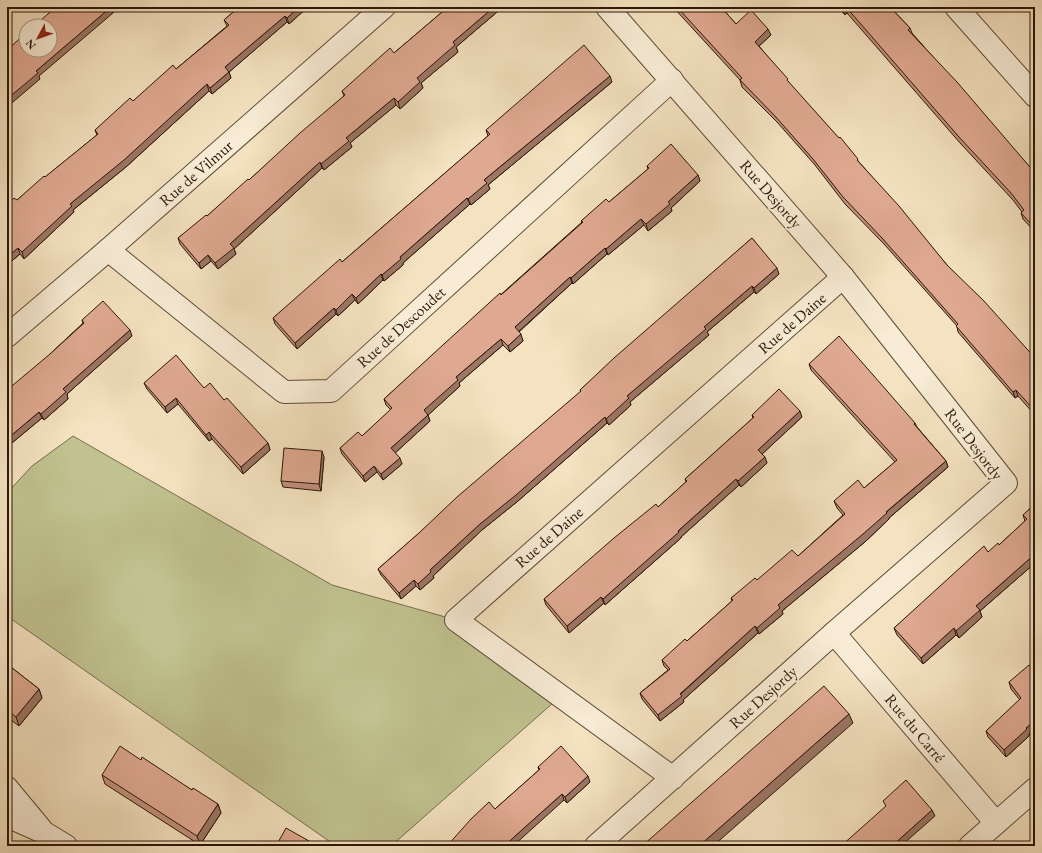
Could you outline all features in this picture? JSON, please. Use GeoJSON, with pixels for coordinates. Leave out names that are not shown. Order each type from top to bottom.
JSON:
{"type":"FeatureCollection","features":[{"type":"Feature","properties":{"kind":"street","name":"Rue de Vilmur"},"geometry":{"type":"LineString","coordinates":[[7,336],[108,250],[384,7]]}},
{"type":"Feature","properties":{"kind":"street","name":"Rue Desjordy"},"geometry":{"type":"LineString","coordinates":[[596,846],[834,633],[1006,483],[843,277],[607,7]]}},
{"type":"Feature","properties":{"kind":"street"},"geometry":{"type":"LineString","coordinates":[[956,7],[1035,96]]}},
{"type":"Feature","properties":{"kind":"street","name":"Rue de Descoudet"},"geometry":{"type":"LineString","coordinates":[[108,250],[284,392],[331,391],[672,80]]}},
{"type":"Feature","properties":{"kind":"street","name":"Rue de Daine"},"geometry":{"type":"LineString","coordinates":[[673,778],[456,620],[843,277]]}},
{"type":"Feature","properties":{"kind":"street","name":"Rue du Carré"},"geometry":{"type":"LineString","coordinates":[[834,633],[996,823]]}},
{"type":"Feature","properties":{"kind":"street"},"geometry":{"type":"LineString","coordinates":[[7,788],[43,832]]}},
{"type":"Feature","properties":{"kind":"street"},"geometry":{"type":"LineString","coordinates":[[970,846],[1035,789]]}},
{"type":"Feature","properties":{"kind":"street"},"geometry":{"type":"LineString","coordinates":[[7,816],[43,832],[66,846]]}},
{"type":"Feature","properties":{"kind":"green space"},"geometry":{"type":"Polygon","coordinates":[[[73,436],[332,585],[456,620],[562,695],[391,846],[336,846],[7,616],[7,493],[32,466],[73,436]]]}},
{"type":"Feature","properties":{"kind":"building"},"geometry":{"type":"Polygon","coordinates":[[[56,7],[111,7],[58,52],[58,18],[43,18],[56,7]]]}},
{"type":"Feature","properties":{"kind":"building"},"geometry":{"type":"Polygon","coordinates":[[[239,7],[299,7],[287,18],[285,16],[225,67],[229,72],[210,88],[207,84],[124,160],[70,204],[72,206],[22,252],[18,248],[7,257],[7,205],[14,198],[17,200],[44,176],[45,177],[98,134],[95,130],[130,98],[133,101],[173,65],[176,69],[229,25],[224,20],[239,7]]]}},
{"type":"Feature","properties":{"kind":"building"},"geometry":{"type":"Polygon","coordinates":[[[448,7],[494,7],[453,42],[455,45],[417,78],[420,82],[398,102],[394,98],[346,138],[349,141],[321,164],[320,162],[230,244],[234,248],[215,263],[208,255],[199,263],[178,238],[206,215],[207,216],[345,95],[342,91],[390,48],[394,53],[448,7]]]}},
{"type":"Feature","properties":{"kind":"building"},"geometry":{"type":"Polygon","coordinates":[[[677,7],[721,7],[736,24],[751,10],[768,29],[755,42],[788,79],[787,80],[839,138],[840,137],[858,159],[857,160],[899,206],[947,265],[984,301],[1035,358],[1035,411],[1016,390],[1013,392],[956,326],[958,324],[882,238],[843,197],[813,159],[775,116],[740,80],[742,78],[677,7]]]}},
{"type":"Feature","properties":{"kind":"building"},"geometry":{"type":"Polygon","coordinates":[[[846,7],[890,7],[910,28],[908,30],[957,82],[1035,173],[1035,228],[1021,213],[1024,210],[1011,193],[959,137],[846,7]]]}},
{"type":"Feature","properties":{"kind":"building"},"geometry":{"type":"Polygon","coordinates":[[[18,40],[18,58],[51,58],[36,71],[38,73],[7,99],[7,50],[18,40]]]}},
{"type":"Feature","properties":{"kind":"building"},"geometry":{"type":"Polygon","coordinates":[[[584,45],[610,76],[484,180],[487,183],[468,199],[467,198],[356,298],[352,294],[336,310],[334,308],[295,343],[273,318],[340,259],[342,262],[490,134],[486,130],[584,45]]]}},
{"type":"Feature","properties":{"kind":"building"},"geometry":{"type":"Polygon","coordinates":[[[671,144],[698,175],[668,202],[670,204],[646,224],[641,219],[571,278],[570,277],[515,327],[521,334],[508,346],[501,339],[456,377],[458,380],[424,410],[428,415],[391,448],[400,458],[381,474],[374,466],[363,476],[340,448],[358,432],[362,436],[392,408],[384,399],[500,293],[501,295],[583,222],[581,221],[606,199],[609,202],[649,168],[647,166],[671,144]]]}},
{"type":"Feature","properties":{"kind":"building"},"geometry":{"type":"Polygon","coordinates":[[[752,238],[777,268],[754,288],[752,286],[704,327],[706,329],[627,396],[629,398],[606,419],[605,417],[516,495],[480,524],[430,570],[431,572],[418,584],[414,580],[399,593],[378,569],[457,497],[581,391],[580,390],[614,358],[752,238]]]}},
{"type":"Feature","properties":{"kind":"building"},"geometry":{"type":"Polygon","coordinates":[[[103,301],[130,330],[63,389],[66,392],[41,414],[39,412],[7,439],[7,390],[84,323],[82,320],[103,301]]]}},
{"type":"Feature","properties":{"kind":"building"},"geometry":{"type":"Polygon","coordinates":[[[839,336],[946,461],[886,512],[887,513],[863,534],[778,605],[780,608],[757,628],[755,626],[680,694],[682,696],[658,715],[640,693],[670,669],[662,660],[685,639],[687,641],[733,600],[731,598],[755,578],[757,580],[792,550],[798,556],[845,514],[834,501],[858,480],[864,488],[897,460],[809,364],[839,336]]]}},
{"type":"Feature","properties":{"kind":"building"},"geometry":{"type":"Polygon","coordinates":[[[176,355],[204,388],[210,383],[224,400],[227,398],[268,443],[241,467],[209,432],[206,435],[176,398],[165,407],[144,383],[176,355]]]}},
{"type":"Feature","properties":{"kind":"building"},"geometry":{"type":"Polygon","coordinates":[[[779,389],[800,411],[758,450],[765,457],[738,481],[736,479],[603,599],[601,597],[567,626],[544,599],[614,538],[656,504],[658,507],[687,481],[685,479],[754,417],[752,415],[779,389]]]}},
{"type":"Feature","properties":{"kind":"building"},"geometry":{"type":"Polygon","coordinates":[[[284,448],[322,451],[319,484],[281,481],[284,448]]]}},
{"type":"Feature","properties":{"kind":"building"},"geometry":{"type":"Polygon","coordinates":[[[1035,504],[1035,554],[976,606],[980,610],[956,631],[954,628],[921,658],[894,628],[984,546],[988,552],[998,543],[999,545],[1027,519],[1023,515],[1035,504]]]}},
{"type":"Feature","properties":{"kind":"building"},"geometry":{"type":"Polygon","coordinates":[[[7,664],[39,689],[16,717],[7,710],[7,664]]]}},
{"type":"Feature","properties":{"kind":"building"},"geometry":{"type":"Polygon","coordinates":[[[1029,665],[1035,672],[1035,721],[1004,750],[986,731],[1021,698],[1009,682],[1029,665]]]}},
{"type":"Feature","properties":{"kind":"building"},"geometry":{"type":"Polygon","coordinates":[[[824,686],[849,714],[699,846],[642,846],[824,686]]]}},
{"type":"Feature","properties":{"kind":"building"},"geometry":{"type":"Polygon","coordinates":[[[120,746],[141,760],[142,757],[192,790],[193,788],[218,804],[197,836],[102,775],[120,746]]]}},
{"type":"Feature","properties":{"kind":"building"},"geometry":{"type":"Polygon","coordinates":[[[561,746],[588,776],[565,797],[562,794],[504,846],[447,846],[471,819],[489,802],[495,809],[540,769],[538,767],[561,746]]]}},
{"type":"Feature","properties":{"kind":"building"},"geometry":{"type":"Polygon","coordinates":[[[906,780],[932,810],[892,846],[841,846],[886,806],[883,801],[906,780]]]}},
{"type":"Feature","properties":{"kind":"building"},"geometry":{"type":"Polygon","coordinates":[[[286,828],[318,846],[276,846],[286,828]]]}}]}
